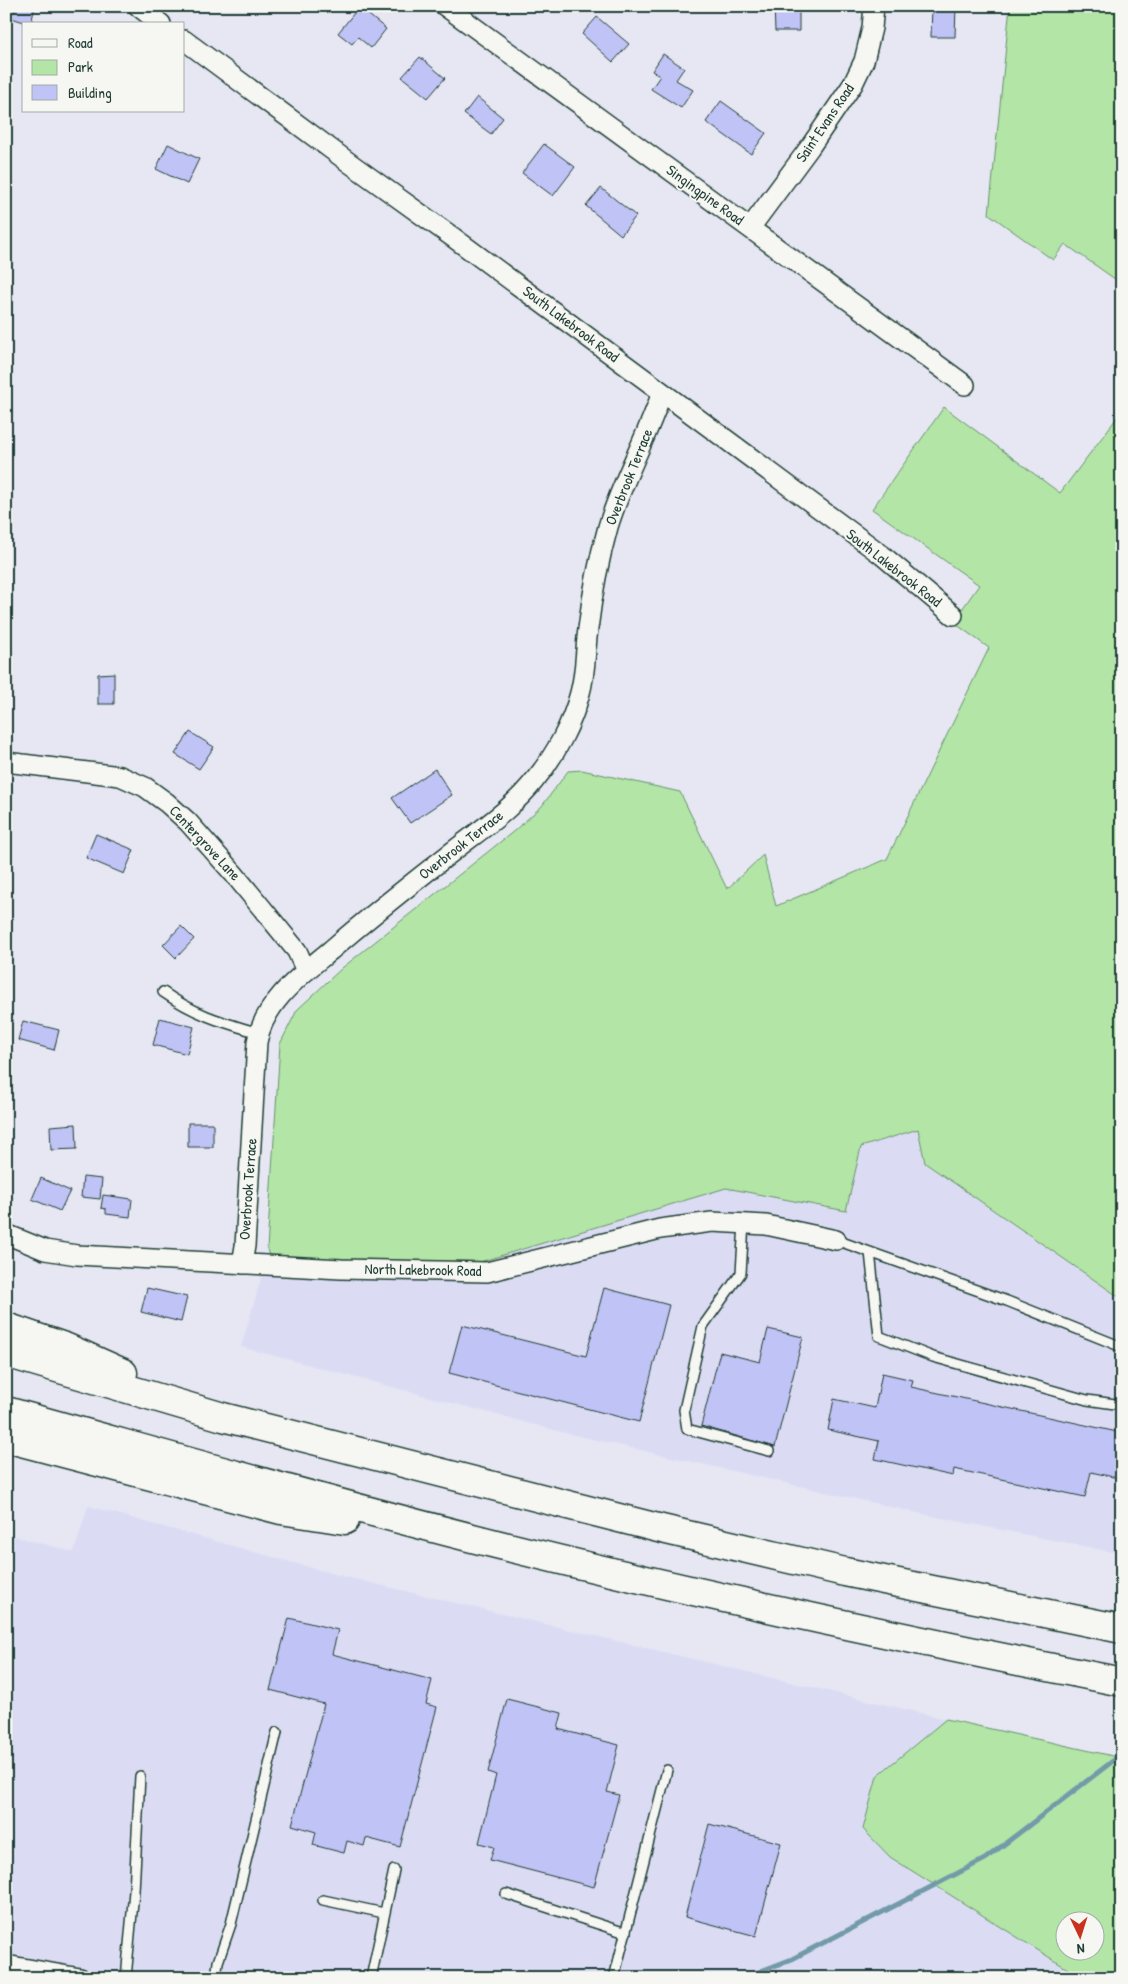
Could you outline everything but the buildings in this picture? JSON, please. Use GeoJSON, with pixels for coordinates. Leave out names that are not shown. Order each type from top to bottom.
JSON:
{"type":"FeatureCollection","features":[{"type":"Feature","properties":{"kind":"highway"},"geometry":{"type":"LineString","coordinates":[[6,1327],[66,1348],[223,1417]]}},
{"type":"Feature","properties":{"kind":"highway"},"geometry":{"type":"LineString","coordinates":[[6,1353],[223,1417],[662,1529],[845,1572],[1122,1629]]}},
{"type":"Feature","properties":{"kind":"highway"},"geometry":{"type":"LineString","coordinates":[[6,1411],[247,1478],[497,1544],[761,1606],[953,1648],[1122,1682]]}},
{"type":"Feature","properties":{"kind":"highway"},"geometry":{"type":"LineString","coordinates":[[6,1438],[281,1510],[497,1544]]}},
{"type":"Feature","properties":{"kind":"street"},"geometry":{"type":"LineString","coordinates":[[138,6],[159,22]]}},
{"type":"Feature","properties":{"kind":"street","name":"Singingpine Road"},"geometry":{"type":"LineString","coordinates":[[445,6],[966,385]]}},
{"type":"Feature","properties":{"kind":"street","name":"Saint Evans Road"},"geometry":{"type":"LineString","coordinates":[[750,228],[810,147],[853,84],[864,61],[872,28],[874,6]]}},
{"type":"Feature","properties":{"kind":"street","name":"South Lakebrook Road"},"geometry":{"type":"LineString","coordinates":[[185,41],[882,556],[953,615]]}},
{"type":"Feature","properties":{"kind":"street","name":"Overbrook Terrace"},"geometry":{"type":"LineString","coordinates":[[242,1264],[245,1246],[259,1033],[266,1016],[274,1004],[306,971],[408,886],[500,815],[526,791],[550,760],[576,708],[581,690],[588,627],[608,526],[620,493],[652,422],[662,392]]}},
{"type":"Feature","properties":{"kind":"street","name":"Centergrove Lane"},"geometry":{"type":"LineString","coordinates":[[6,762],[120,776],[144,787],[167,803],[188,822],[234,874],[297,950],[306,971]]}},
{"type":"Feature","properties":{"kind":"street","name":"North Lakebrook Road"},"geometry":{"type":"LineString","coordinates":[[6,1234],[57,1253],[341,1269],[487,1272],[660,1229],[712,1222],[744,1223],[802,1232],[836,1240]]}},
{"type":"Feature","properties":{"kind":"street"},"geometry":{"type":"LineString","coordinates":[[6,1965],[80,1978]]}},
{"type":"Feature","properties":{"kind":"lane"},"geometry":{"type":"LineString","coordinates":[[163,992],[184,1007],[200,1014],[259,1033]]}},
{"type":"Feature","properties":{"kind":"lane"},"geometry":{"type":"LineString","coordinates":[[744,1223],[741,1272],[703,1326],[684,1410],[687,1429],[769,1451]]}},
{"type":"Feature","properties":{"kind":"lane"},"geometry":{"type":"LineString","coordinates":[[836,1240],[1007,1301],[1122,1347]]}},
{"type":"Feature","properties":{"kind":"lane"},"geometry":{"type":"LineString","coordinates":[[870,1252],[879,1336],[934,1357],[1086,1400],[1122,1405]]}},
{"type":"Feature","properties":{"kind":"lane"},"geometry":{"type":"LineString","coordinates":[[216,1978],[218,1962],[231,1924],[277,1732]]}},
{"type":"Feature","properties":{"kind":"lane"},"geometry":{"type":"LineString","coordinates":[[614,1978],[667,1770]]}},
{"type":"Feature","properties":{"kind":"lane"},"geometry":{"type":"LineString","coordinates":[[126,1978],[134,1891],[140,1776]]}},
{"type":"Feature","properties":{"kind":"lane"},"geometry":{"type":"LineString","coordinates":[[371,1978],[394,1870]]}},
{"type":"Feature","properties":{"kind":"lane"},"geometry":{"type":"LineString","coordinates":[[506,1894],[626,1933]]}},
{"type":"Feature","properties":{"kind":"lane"},"geometry":{"type":"LineString","coordinates":[[323,1900],[384,1913]]}},
{"type":"Feature","properties":{"kind":"shaded area"},"geometry":{"type":"Polygon","coordinates":[[[919,1129],[925,1163],[1122,1299],[1122,1554],[922,1514],[565,1433],[241,1347],[262,1275],[270,1260],[463,1267],[726,1188],[845,1210],[861,1147],[919,1129]]]}},
{"type":"Feature","properties":{"kind":"shaded area"},"geometry":{"type":"Polygon","coordinates":[[[88,1506],[338,1575],[946,1719],[877,1776],[863,1829],[890,1857],[1082,1978],[6,1978],[6,1534],[74,1552],[88,1506]]]}},
{"type":"Feature","properties":{"kind":"green space"},"geometry":{"type":"Polygon","coordinates":[[[1010,6],[1122,6],[1122,284],[1065,244],[1053,260],[989,214],[1010,6]]]}},
{"type":"Feature","properties":{"kind":"green space"},"geometry":{"type":"Polygon","coordinates":[[[944,407],[1060,493],[1122,411],[1122,1299],[925,1163],[918,1129],[861,1147],[846,1211],[726,1188],[463,1267],[270,1260],[267,1249],[280,1044],[297,1010],[342,968],[514,831],[542,806],[568,771],[582,770],[680,792],[727,889],[763,855],[776,906],[887,859],[989,648],[953,622],[979,585],[872,509],[944,407]]]}},
{"type":"Feature","properties":{"kind":"green space"},"geometry":{"type":"Polygon","coordinates":[[[946,1719],[1122,1758],[1122,1978],[1082,1978],[1057,1962],[1106,1962],[1106,1912],[1056,1912],[1056,1962],[890,1857],[863,1829],[877,1776],[946,1719]]]}},
{"type":"Feature","properties":{"kind":"waterway"},"geometry":{"type":"LineString","coordinates":[[743,1978],[792,1959],[985,1859],[1122,1754]]}}]}
